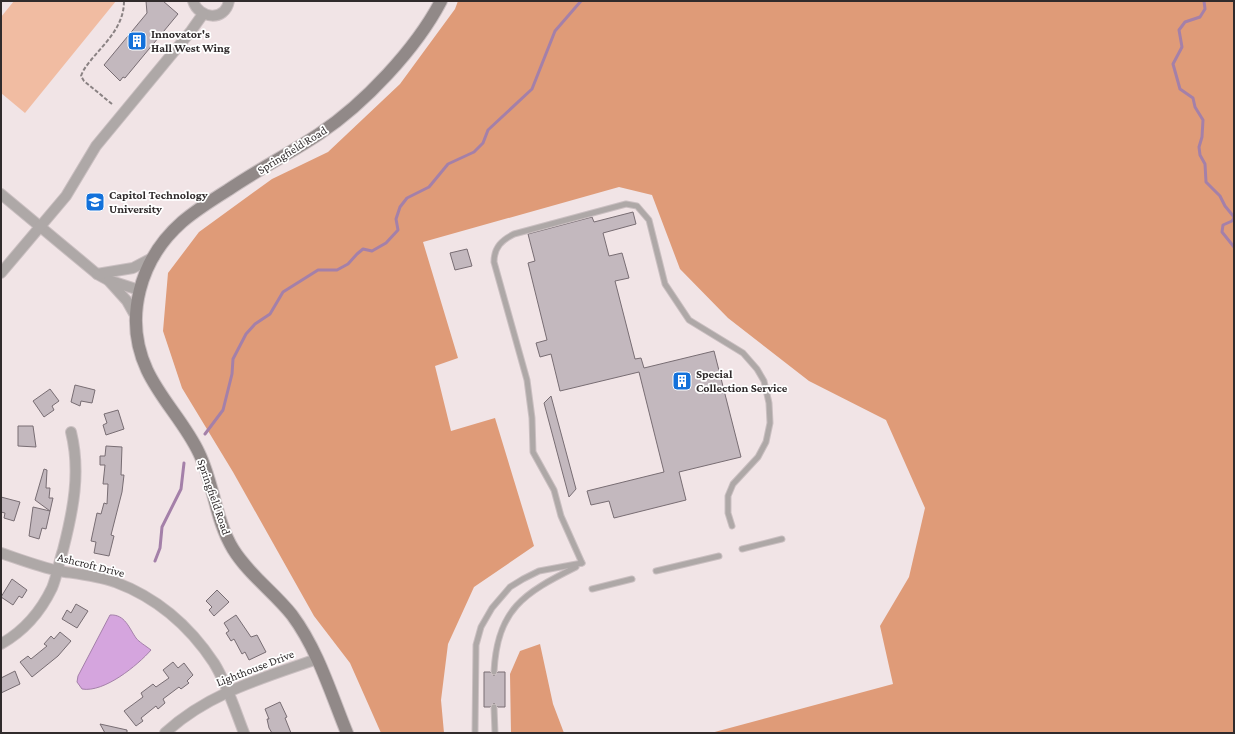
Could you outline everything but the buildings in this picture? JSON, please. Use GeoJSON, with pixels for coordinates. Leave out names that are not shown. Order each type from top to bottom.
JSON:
{"type":"FeatureCollection","features":[{"type":"Feature","properties":{"kind":"street"},"geometry":{"type":"LineString","coordinates":[[193,1],[198,11],[209,16],[221,14],[226,9],[230,1]]}},
{"type":"Feature","properties":{"kind":"street","name":"Springfield Road"},"geometry":{"type":"LineString","coordinates":[[348,733],[317,659],[291,615],[241,560],[227,537],[199,454],[147,369],[139,348],[136,317],[139,290],[154,257],[168,236],[191,215],[248,176],[318,135],[352,108],[380,81],[416,40],[441,1]]}},
{"type":"Feature","properties":{"kind":"street"},"geometry":{"type":"LineString","coordinates":[[1,273],[66,196],[84,163],[96,146],[191,31],[203,14]]}},
{"type":"Feature","properties":{"kind":"street"},"geometry":{"type":"LineString","coordinates":[[1,194],[97,274],[108,280],[139,290]]}},
{"type":"Feature","properties":{"kind":"street"},"geometry":{"type":"LineString","coordinates":[[97,274],[133,268],[154,257]]}},
{"type":"Feature","properties":{"kind":"street"},"geometry":{"type":"LineString","coordinates":[[108,280],[127,301],[136,317]]}},
{"type":"Feature","properties":{"kind":"street"},"geometry":{"type":"LineString","coordinates":[[1,644],[13,637],[40,609],[52,587],[75,489],[76,448],[71,432]]}},
{"type":"Feature","properties":{"kind":"street","name":"Ashcroft Drive"},"geometry":{"type":"LineString","coordinates":[[1,553],[57,570],[88,575],[115,582],[148,596],[163,606],[196,640],[214,664],[228,690],[244,733]]}},
{"type":"Feature","properties":{"kind":"street","name":"Lighthouse Drive"},"geometry":{"type":"LineString","coordinates":[[165,733],[186,716],[228,690],[317,659]]}},
{"type":"Feature","properties":{"kind":"lane"},"geometry":{"type":"LineString","coordinates":[[582,564],[561,516],[554,490],[533,452],[532,418],[527,380],[494,262],[494,254],[504,239],[514,234],[626,204],[637,206],[649,220],[666,284],[689,320],[743,353],[764,381],[769,403],[770,423],[766,442],[758,457],[733,484],[728,496],[728,512],[732,526]]}},
{"type":"Feature","properties":{"kind":"lane"},"geometry":{"type":"LineString","coordinates":[[742,549],[782,539]]}},
{"type":"Feature","properties":{"kind":"lane"},"geometry":{"type":"LineString","coordinates":[[656,571],[719,556]]}},
{"type":"Feature","properties":{"kind":"lane"},"geometry":{"type":"LineString","coordinates":[[494,672],[495,651],[501,631],[507,618],[517,604],[539,586],[582,564]]}},
{"type":"Feature","properties":{"kind":"lane"},"geometry":{"type":"LineString","coordinates":[[475,733],[476,645],[481,627],[492,608],[510,587],[539,571],[582,564]]}},
{"type":"Feature","properties":{"kind":"lane"},"geometry":{"type":"LineString","coordinates":[[592,589],[632,579]]}},
{"type":"Feature","properties":{"kind":"lane"},"geometry":{"type":"LineString","coordinates":[[494,707],[495,733]]}},
{"type":"Feature","properties":{"kind":"path"},"geometry":{"type":"LineString","coordinates":[[112,104],[84,81],[82,76],[85,68],[117,29],[122,17],[124,1]]}},
{"type":"Feature","properties":{"kind":"shaded area"},"geometry":{"type":"Polygon","coordinates":[[[14,1],[116,1],[25,113],[1,93],[1,17],[14,1]]]}},
{"type":"Feature","properties":{"kind":"shaded area"},"geometry":{"type":"Polygon","coordinates":[[[458,1],[1234,1],[1234,733],[711,733],[893,684],[880,626],[909,577],[925,508],[886,420],[809,381],[728,318],[680,269],[652,195],[619,187],[423,242],[458,358],[435,366],[451,431],[495,418],[534,546],[474,587],[448,644],[441,700],[444,733],[381,733],[350,663],[314,616],[233,472],[182,388],[163,331],[168,273],[199,232],[272,179],[328,152],[400,84],[455,9],[458,1]]]}},
{"type":"Feature","properties":{"kind":"shaded area"},"geometry":{"type":"Polygon","coordinates":[[[110,615],[115,615],[123,619],[137,640],[151,650],[138,663],[120,677],[100,687],[82,689],[77,682],[78,676],[110,615]]]}},
{"type":"Feature","properties":{"kind":"shaded area"},"geometry":{"type":"Polygon","coordinates":[[[540,644],[553,704],[564,733],[511,733],[510,674],[520,651],[540,644]]]}},
{"type":"Feature","properties":{"kind":"waterway"},"geometry":{"type":"LineString","coordinates":[[205,434],[223,410],[232,374],[233,359],[246,334],[255,324],[270,314],[283,292],[318,270],[337,270],[348,264],[363,249],[372,251],[386,243],[398,230],[396,219],[400,207],[407,198],[429,187],[448,164],[474,152],[483,143],[488,130],[532,89],[555,31],[581,1]]}},
{"type":"Feature","properties":{"kind":"waterway"},"geometry":{"type":"LineString","coordinates":[[1204,1],[1205,9],[1200,17],[1185,22],[1179,30],[1182,47],[1173,64],[1180,89],[1193,98],[1195,107],[1203,120],[1202,137],[1199,147],[1200,155],[1205,164],[1206,182],[1220,196],[1225,206],[1234,217]]}},
{"type":"Feature","properties":{"kind":"waterway"},"geometry":{"type":"LineString","coordinates":[[1234,218],[1232,221],[1223,225],[1222,232],[1234,247]]}},
{"type":"Feature","properties":{"kind":"waterway"},"geometry":{"type":"LineString","coordinates":[[155,561],[160,548],[162,527],[181,489],[184,463]]}},
{"type":"Feature","properties":{"kind":"place","name":"Innovator's Hall West Wing"},"geometry":{"type":"Point","coordinates":[137,41]}},
{"type":"Feature","properties":{"kind":"place","name":"Capitol Technology University"},"geometry":{"type":"Point","coordinates":[95,202]}},
{"type":"Feature","properties":{"kind":"place","name":"Special Collection Service"},"geometry":{"type":"Point","coordinates":[682,381]}}]}
